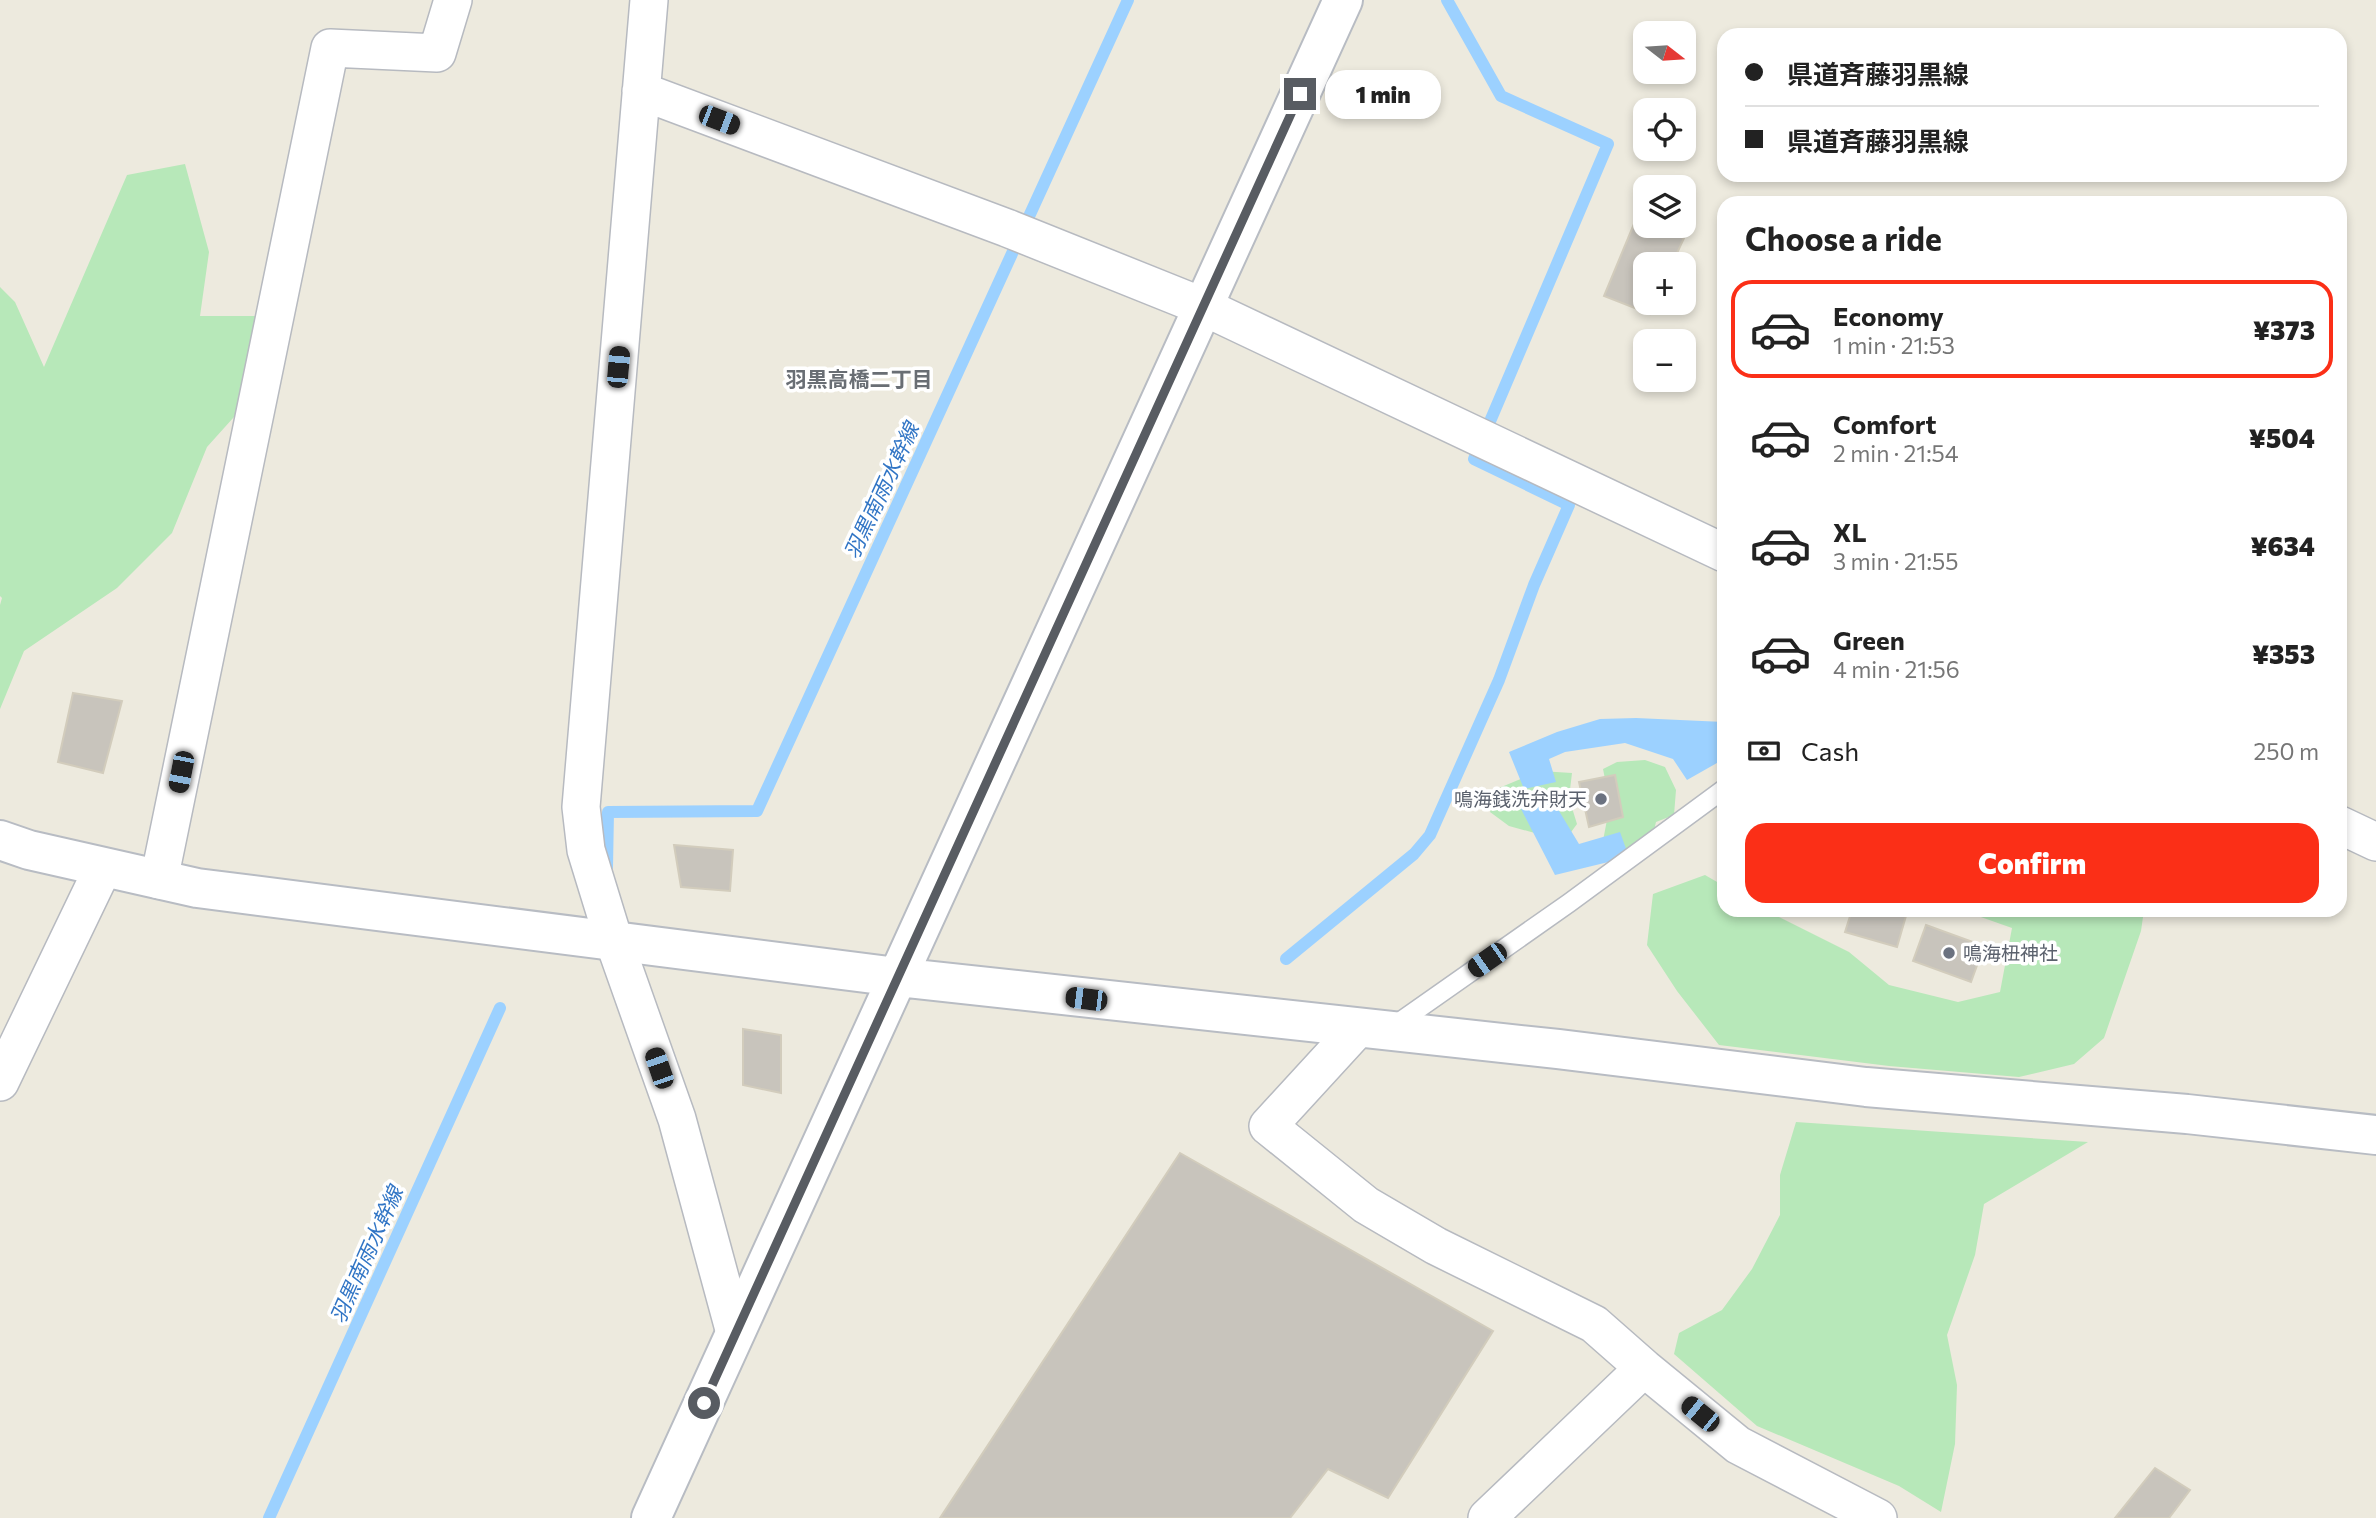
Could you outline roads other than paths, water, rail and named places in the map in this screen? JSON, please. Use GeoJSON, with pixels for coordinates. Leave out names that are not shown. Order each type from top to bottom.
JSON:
{"type":"FeatureCollection","features":[{"type":"Feature","properties":{"kind":"street"},"geometry":{"type":"LineString","coordinates":[[159,880],[330,48],[437,53],[453,0]]}},
{"type":"Feature","properties":{"kind":"street"},"geometry":{"type":"LineString","coordinates":[[649,0],[581,807],[586,850],[614,941],[677,1119],[735,1333]]}},
{"type":"Feature","properties":{"kind":"street"},"geometry":{"type":"LineString","coordinates":[[651,1518],[1343,0]]}},
{"type":"Feature","properties":{"kind":"street"},"geometry":{"type":"LineString","coordinates":[[641,91],[1021,233],[1204,307],[1717,550]]}},
{"type":"Feature","properties":{"kind":"street"},"geometry":{"type":"LineString","coordinates":[[2347,828],[2376,842]]}},
{"type":"Feature","properties":{"kind":"street"},"geometry":{"type":"LineString","coordinates":[[0,840],[29,850],[197,888],[897,977],[1559,1049],[1866,1087],[2187,1114],[2376,1135]]}},
{"type":"Feature","properties":{"kind":"street"},"geometry":{"type":"LineString","coordinates":[[0,1082],[103,868]]}},
{"type":"Feature","properties":{"kind":"street"},"geometry":{"type":"LineString","coordinates":[[1371,1030],[1268,1126],[1366,1205],[1436,1246],[1594,1324],[1738,1445],[1878,1518]]}},
{"type":"Feature","properties":{"kind":"street"},"geometry":{"type":"LineString","coordinates":[[1487,1518],[1644,1368]]}},
{"type":"Feature","properties":{"kind":"lane"},"geometry":{"type":"LineString","coordinates":[[1371,1030],[1569,903],[1717,794]]}},
{"type":"Feature","properties":{"kind":"water"},"geometry":{"type":"Polygon","coordinates":[[[1600,719],[1717,722],[1717,763],[1687,780],[1673,759],[1625,743],[1565,752],[1549,759],[1556,782],[1524,789],[1509,752],[1557,732],[1600,719]]]}},
{"type":"Feature","properties":{"kind":"water"},"geometry":{"type":"Polygon","coordinates":[[[1553,801],[1579,844],[1620,832],[1629,857],[1555,875],[1520,807],[1553,801]]]}},
{"type":"Feature","properties":{"kind":"waterway","name":"羽黒南雨水幹線"},"geometry":{"type":"LineString","coordinates":[[607,867],[608,812],[757,811],[1128,0]]}},
{"type":"Feature","properties":{"kind":"waterway"},"geometry":{"type":"LineString","coordinates":[[1286,959],[1414,854],[1430,835],[1499,680],[1534,585],[1569,505],[1474,459],[1608,144],[1501,96],[1447,0]]}},
{"type":"Feature","properties":{"kind":"waterway","name":"羽黒南雨水幹線"},"geometry":{"type":"LineString","coordinates":[[269,1518],[500,1008]]}},
{"type":"Feature","properties":{"kind":"place","name":"鳴海銭洗弁財天"},"geometry":{"type":"Point","coordinates":[1601,799]}},
{"type":"Feature","properties":{"kind":"place","name":"鳴海杻神社"},"geometry":{"type":"Point","coordinates":[1949,953]}},
{"type":"Feature","properties":{"kind":"district","name":"羽黒高橋二丁目"},"geometry":{"type":"Point","coordinates":[859,380]}}]}
